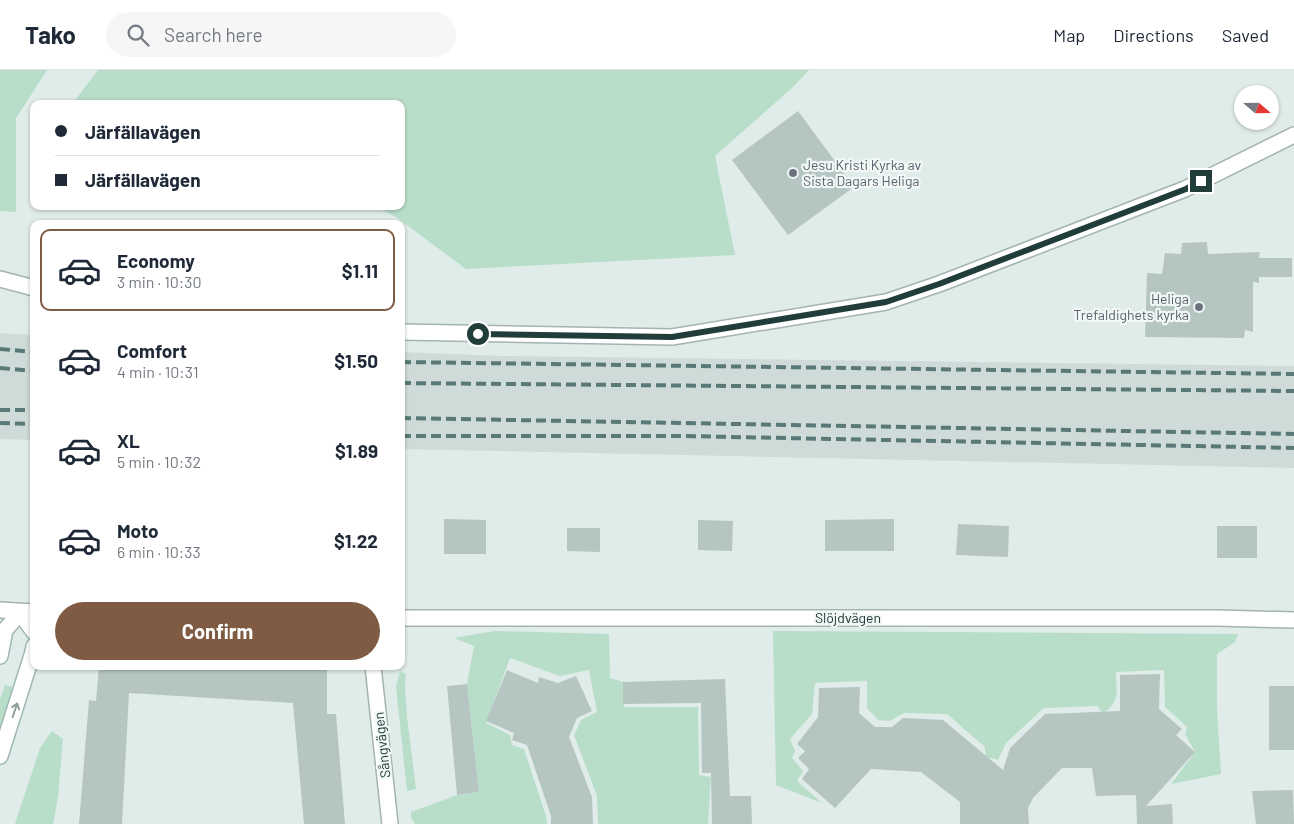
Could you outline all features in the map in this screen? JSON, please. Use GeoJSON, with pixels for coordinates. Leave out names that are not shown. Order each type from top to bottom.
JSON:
{"type":"FeatureCollection","features":[{"type":"Feature","properties":{"kind":"street"},"geometry":{"type":"LineString","coordinates":[[405,332],[672,337],[886,302],[939,284],[1186,189],[1294,135]]}},
{"type":"Feature","properties":{"kind":"street"},"geometry":{"type":"LineString","coordinates":[[0,280],[30,287]]}},
{"type":"Feature","properties":{"kind":"street"},"geometry":{"type":"LineString","coordinates":[[0,610],[27,613]]}},
{"type":"Feature","properties":{"kind":"street"},"geometry":{"type":"LineString","coordinates":[[0,656],[5,630],[27,613]]}},
{"type":"Feature","properties":{"kind":"street","name":"Slöjdvägen"},"geometry":{"type":"LineString","coordinates":[[405,618],[1217,618],[1294,620]]}},
{"type":"Feature","properties":{"kind":"street"},"geometry":{"type":"LineString","coordinates":[[0,756],[30,661]]}},
{"type":"Feature","properties":{"kind":"street","name":"Sångvägen"},"geometry":{"type":"LineString","coordinates":[[373,670],[390,824]]}},
{"type":"Feature","properties":{"kind":"shaded area"},"geometry":{"type":"Polygon","coordinates":[[[0,333],[30,335],[30,440],[0,439],[0,333]]]}},
{"type":"Feature","properties":{"kind":"shaded area"},"geometry":{"type":"Polygon","coordinates":[[[405,352],[502,356],[1294,366],[1294,468],[405,449],[405,352]]]}},
{"type":"Feature","properties":{"kind":"green space"},"geometry":{"type":"Polygon","coordinates":[[[0,70],[47,70],[16,118],[16,212],[0,211],[0,70]]]}},
{"type":"Feature","properties":{"kind":"green space"},"geometry":{"type":"Polygon","coordinates":[[[98,70],[809,70],[791,89],[715,156],[735,255],[466,269],[405,224],[405,220],[400,220],[383,210],[405,210],[405,100],[75,100],[98,70]]]}},
{"type":"Feature","properties":{"kind":"green space"},"geometry":{"type":"Polygon","coordinates":[[[495,631],[609,634],[610,678],[623,682],[624,707],[698,707],[699,775],[711,777],[708,824],[598,824],[597,796],[574,735],[581,720],[597,712],[589,670],[560,676],[510,658],[486,723],[510,735],[512,745],[524,749],[547,824],[415,824],[411,818],[411,812],[457,795],[479,792],[467,684],[474,646],[454,638],[495,631]]]}},
{"type":"Feature","properties":{"kind":"green space"},"geometry":{"type":"Polygon","coordinates":[[[773,631],[1238,634],[1235,642],[1217,654],[1217,709],[1221,774],[1171,784],[1195,752],[1185,734],[1187,727],[1165,707],[1164,670],[1116,672],[1117,690],[1115,700],[1109,709],[1103,713],[1097,706],[1044,708],[1006,743],[998,760],[986,757],[985,747],[947,714],[904,713],[890,721],[878,720],[867,708],[867,681],[815,683],[812,714],[790,739],[795,751],[792,758],[803,771],[797,781],[822,803],[776,785],[773,631]]]}},
{"type":"Feature","properties":{"kind":"green space"},"geometry":{"type":"Polygon","coordinates":[[[400,671],[406,674],[407,717],[416,789],[407,791],[396,687],[400,671]]]}},
{"type":"Feature","properties":{"kind":"green space"},"geometry":{"type":"Polygon","coordinates":[[[5,685],[13,687],[0,727],[0,699],[5,685]]]}},
{"type":"Feature","properties":{"kind":"green space"},"geometry":{"type":"Polygon","coordinates":[[[52,731],[63,739],[58,797],[53,824],[15,824],[40,748],[52,731]]]}},
{"type":"Feature","properties":{"kind":"building","name":"Jesu Kristi Kyrka av Sista Dagars Heliga"},"geometry":{"type":"Polygon","coordinates":[[[798,111],[854,187],[788,235],[732,160],[798,111]]]}},
{"type":"Feature","properties":{"kind":"building","name":"Heliga Trefaldighets kyrka"},"geometry":{"type":"Polygon","coordinates":[[[1207,242],[1208,254],[1260,252],[1259,258],[1292,258],[1292,277],[1259,277],[1259,283],[1253,282],[1253,332],[1245,330],[1244,338],[1145,337],[1147,273],[1162,274],[1165,253],[1181,254],[1182,243],[1207,242]]]}},
{"type":"Feature","properties":{"kind":"building"},"geometry":{"type":"Polygon","coordinates":[[[444,519],[486,520],[486,554],[444,554],[444,519]]]}},
{"type":"Feature","properties":{"kind":"building"},"geometry":{"type":"Polygon","coordinates":[[[894,519],[894,551],[825,551],[825,520],[894,519]]]}},
{"type":"Feature","properties":{"kind":"building"},"geometry":{"type":"Polygon","coordinates":[[[698,520],[733,521],[732,551],[698,550],[698,520]]]}},
{"type":"Feature","properties":{"kind":"building"},"geometry":{"type":"Polygon","coordinates":[[[958,524],[1009,526],[1008,557],[956,555],[958,524]]]}},
{"type":"Feature","properties":{"kind":"building"},"geometry":{"type":"Polygon","coordinates":[[[1217,526],[1257,526],[1257,558],[1217,558],[1217,526]]]}},
{"type":"Feature","properties":{"kind":"building"},"geometry":{"type":"Polygon","coordinates":[[[567,528],[600,528],[600,552],[567,551],[567,528]]]}},
{"type":"Feature","properties":{"kind":"building"},"geometry":{"type":"Polygon","coordinates":[[[99,670],[327,670],[327,714],[336,714],[345,824],[304,824],[293,703],[129,693],[122,824],[79,824],[89,700],[96,701],[99,670]]]}},
{"type":"Feature","properties":{"kind":"building"},"geometry":{"type":"Polygon","coordinates":[[[507,670],[538,683],[539,677],[558,683],[576,676],[592,711],[577,718],[569,737],[592,797],[593,824],[551,824],[551,816],[527,745],[512,740],[514,733],[486,721],[507,670]]]}},
{"type":"Feature","properties":{"kind":"building"},"geometry":{"type":"Polygon","coordinates":[[[1160,674],[1159,709],[1182,729],[1176,735],[1195,752],[1146,806],[1172,804],[1173,824],[1137,824],[1136,795],[1096,796],[1092,768],[1062,768],[1033,798],[1028,808],[1029,824],[960,824],[960,802],[921,772],[871,769],[835,808],[802,779],[809,769],[798,758],[805,751],[797,744],[818,717],[819,688],[860,687],[859,713],[875,727],[892,727],[903,718],[943,720],[1003,770],[1010,748],[1045,714],[1120,711],[1120,675],[1160,674]]]}},
{"type":"Feature","properties":{"kind":"building"},"geometry":{"type":"Polygon","coordinates":[[[725,679],[730,796],[751,796],[752,824],[712,824],[711,773],[702,773],[701,703],[623,704],[623,682],[725,679]]]}},
{"type":"Feature","properties":{"kind":"building"},"geometry":{"type":"Polygon","coordinates":[[[467,684],[479,792],[457,795],[447,686],[467,684]]]}},
{"type":"Feature","properties":{"kind":"building"},"geometry":{"type":"Polygon","coordinates":[[[1269,686],[1294,686],[1294,750],[1269,750],[1269,686]]]}},
{"type":"Feature","properties":{"kind":"building"},"geometry":{"type":"Polygon","coordinates":[[[1293,790],[1294,824],[1256,824],[1252,791],[1293,790]]]}},
{"type":"Feature","properties":{"kind":"railway"},"geometry":{"type":"LineString","coordinates":[[0,349],[30,352]]}},
{"type":"Feature","properties":{"kind":"railway"},"geometry":{"type":"LineString","coordinates":[[405,362],[1294,374]]}},
{"type":"Feature","properties":{"kind":"railway"},"geometry":{"type":"LineString","coordinates":[[0,368],[30,371]]}},
{"type":"Feature","properties":{"kind":"railway"},"geometry":{"type":"LineString","coordinates":[[405,383],[1294,391]]}},
{"type":"Feature","properties":{"kind":"railway"},"geometry":{"type":"LineString","coordinates":[[0,410],[30,410]]}},
{"type":"Feature","properties":{"kind":"railway"},"geometry":{"type":"LineString","coordinates":[[405,418],[1294,434]]}},
{"type":"Feature","properties":{"kind":"railway"},"geometry":{"type":"LineString","coordinates":[[0,423],[30,424]]}},
{"type":"Feature","properties":{"kind":"railway"},"geometry":{"type":"LineString","coordinates":[[405,436],[682,436],[1294,448]]}},
{"type":"Feature","properties":{"kind":"place","name":"Jesu Kristi Kyrka av Sista Dagars Heliga"},"geometry":{"type":"Point","coordinates":[793,173]}},
{"type":"Feature","properties":{"kind":"place","name":"Heliga Trefaldighets kyrka"},"geometry":{"type":"Point","coordinates":[1199,307]}},
{"type":"Feature","properties":{"kind":"route"},"geometry":{"type":"LineString","coordinates":[[478,334],[672,337],[886,302],[939,284],[1186,189],[1201,181]]}}]}
